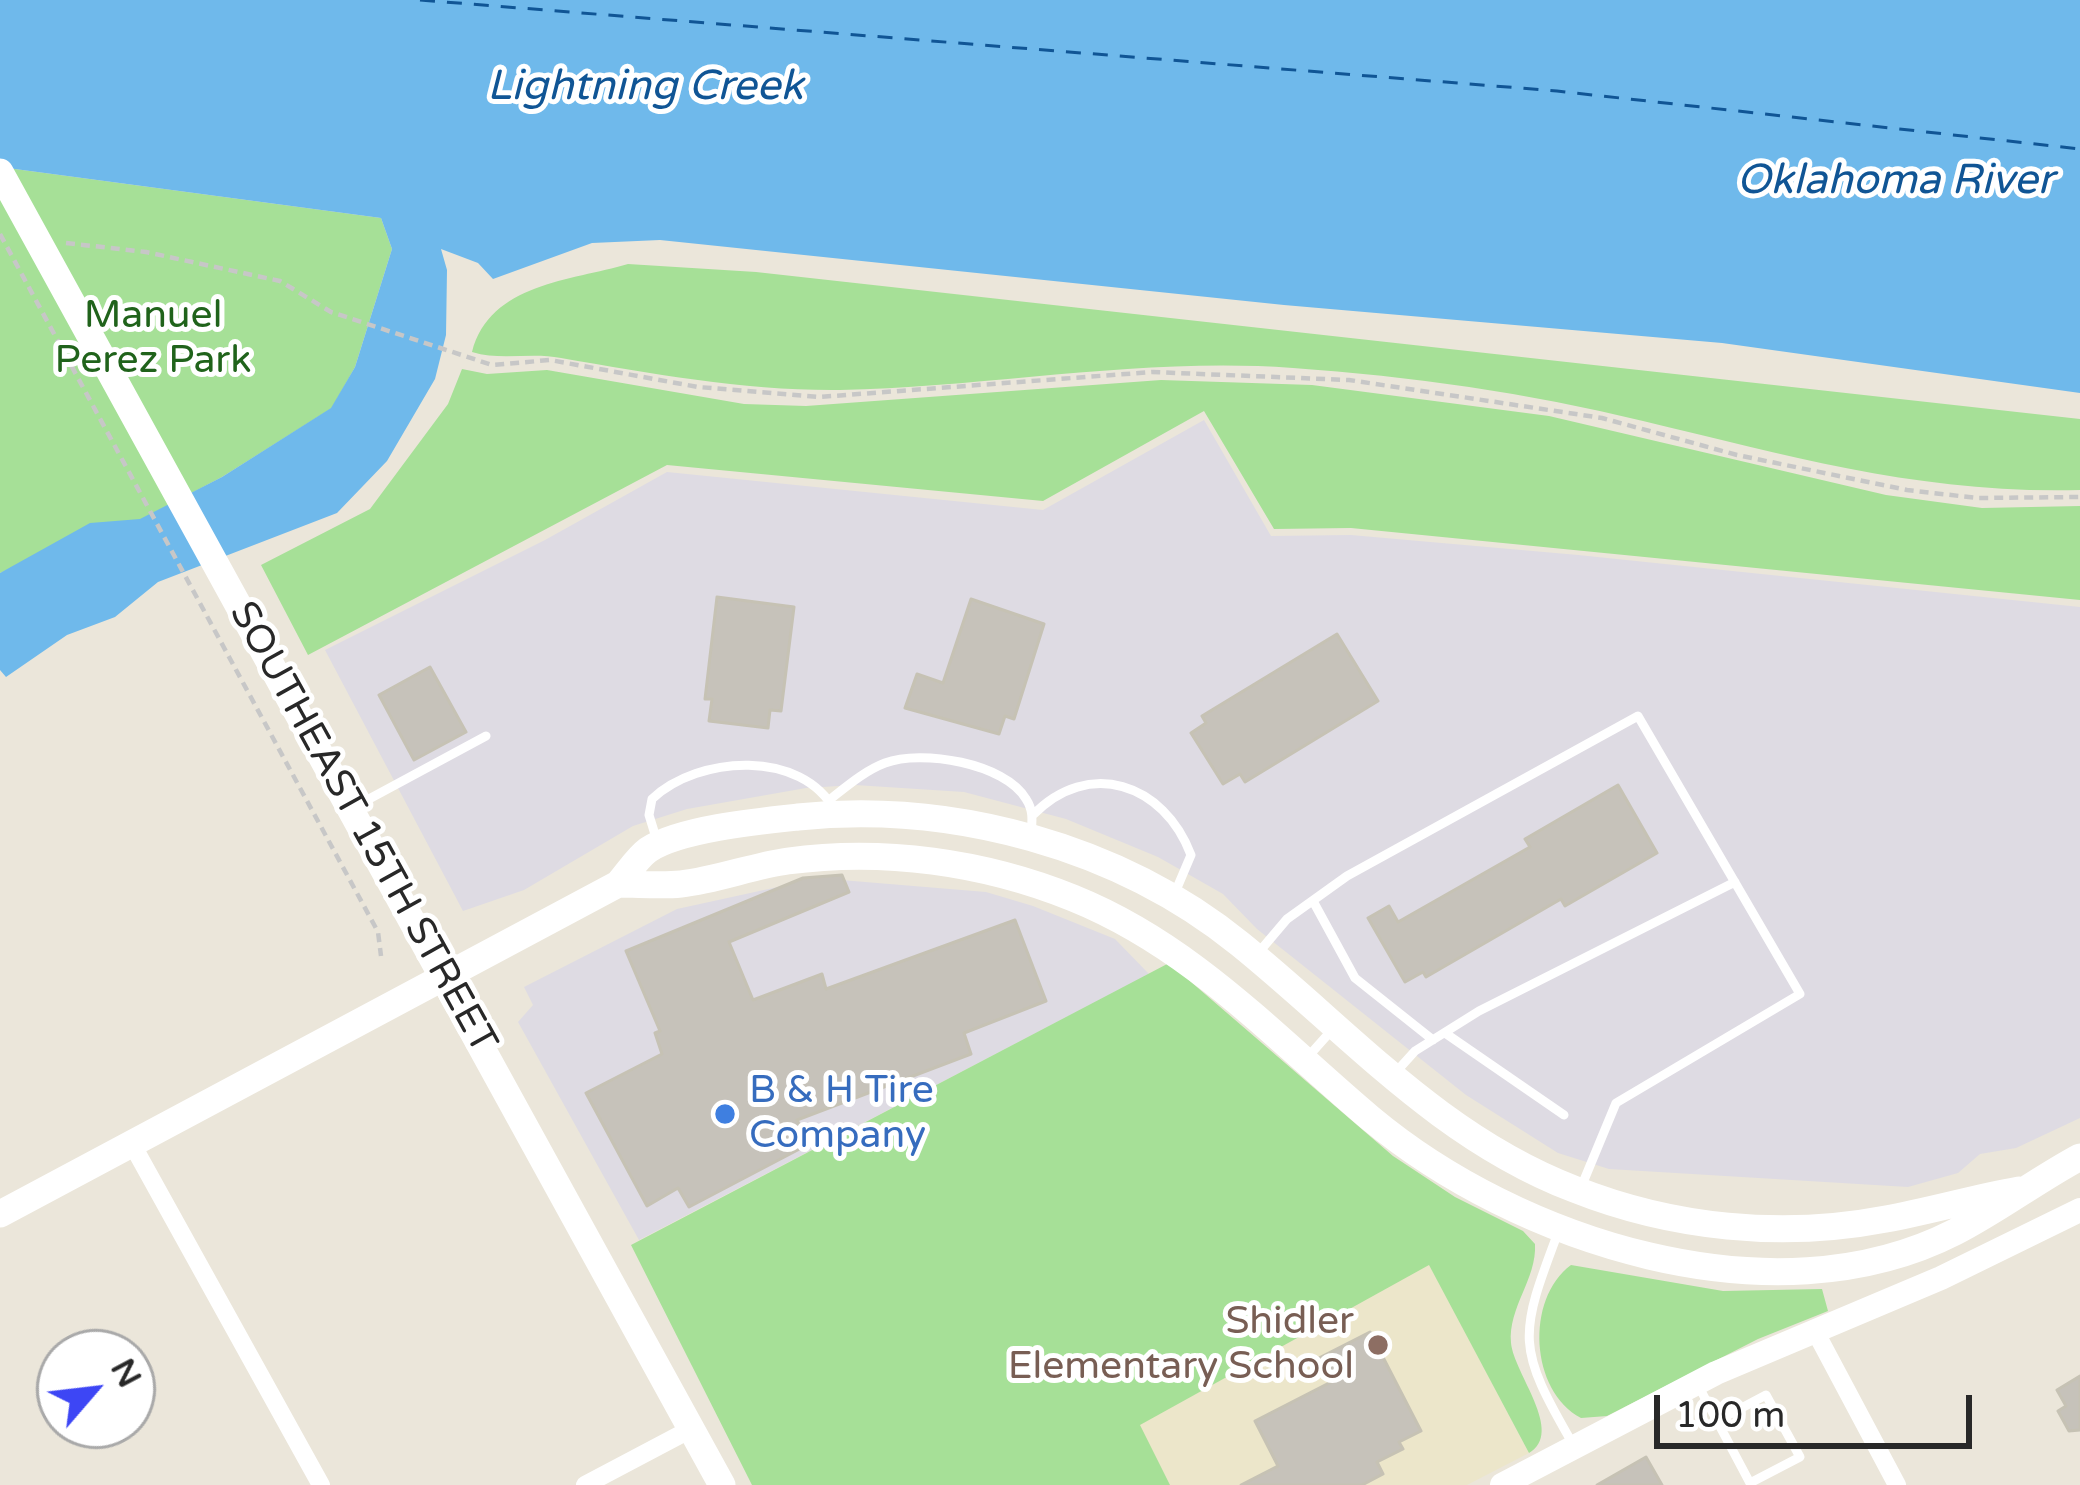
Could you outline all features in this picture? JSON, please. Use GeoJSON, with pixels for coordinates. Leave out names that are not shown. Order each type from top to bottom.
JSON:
{"type":"FeatureCollection","features":[{"type":"Feature","properties":{"kind":"main road","name":"SOUTHEAST 15TH STREET"},"geometry":{"type":"LineString","coordinates":[[0,172],[722,1485]]}},
{"type":"Feature","properties":{"kind":"main road"},"geometry":{"type":"LineString","coordinates":[[0,1214],[618,884],[648,850],[833,807],[1032,826],[1173,898],[1255,956],[1390,1078],[1474,1141],[1580,1192],[1688,1221],[1767,1228],[1883,1220],[2018,1190]]}},
{"type":"Feature","properties":{"kind":"main road"},"geometry":{"type":"LineString","coordinates":[[618,884],[684,884],[753,867],[824,858],[921,861],[1037,885],[1136,927],[1210,976],[1435,1166],[1559,1231],[1668,1260],[1792,1269],[1916,1246],[1955,1232],[2018,1190],[2080,1157]]}},
{"type":"Feature","properties":{"kind":"street"},"geometry":{"type":"LineString","coordinates":[[133,1144],[321,1485]]}},
{"type":"Feature","properties":{"kind":"street"},"geometry":{"type":"LineString","coordinates":[[1504,1484],[1697,1382],[1941,1279],[2080,1210]]}},
{"type":"Feature","properties":{"kind":"street"},"geometry":{"type":"LineString","coordinates":[[1814,1329],[1897,1485]]}},
{"type":"Feature","properties":{"kind":"street"},"geometry":{"type":"LineString","coordinates":[[585,1485],[691,1429]]}},
{"type":"Feature","properties":{"kind":"lane"},"geometry":{"type":"LineString","coordinates":[[1255,956],[1287,919],[1346,876],[1638,716],[1800,994],[1616,1103],[1601,1129],[1580,1192]]}},
{"type":"Feature","properties":{"kind":"lane"},"geometry":{"type":"LineString","coordinates":[[351,808],[486,736]]}},
{"type":"Feature","properties":{"kind":"lane"},"geometry":{"type":"LineString","coordinates":[[659,846],[649,814],[652,799],[682,778],[766,766],[801,775],[833,807],[887,762],[916,758],[980,769],[1010,782],[1032,826],[1056,791],[1094,780],[1152,802],[1171,814],[1191,855],[1173,898]]}},
{"type":"Feature","properties":{"kind":"lane"},"geometry":{"type":"LineString","coordinates":[[921,861],[929,818]]}},
{"type":"Feature","properties":{"kind":"lane"},"geometry":{"type":"LineString","coordinates":[[1390,1078],[1445,1033],[1735,882]]}},
{"type":"Feature","properties":{"kind":"lane"},"geometry":{"type":"LineString","coordinates":[[1313,901],[1355,978],[1433,1040]]}},
{"type":"Feature","properties":{"kind":"lane"},"geometry":{"type":"LineString","coordinates":[[1306,1059],[1334,1027]]}},
{"type":"Feature","properties":{"kind":"lane"},"geometry":{"type":"LineString","coordinates":[[1445,1033],[1564,1115]]}},
{"type":"Feature","properties":{"kind":"lane"},"geometry":{"type":"LineString","coordinates":[[1559,1231],[1528,1318],[1526,1349],[1536,1381],[1574,1446]]}},
{"type":"Feature","properties":{"kind":"lane"},"geometry":{"type":"LineString","coordinates":[[1697,1382],[1750,1483],[1800,1456],[1766,1395],[1717,1420]]}},
{"type":"Feature","properties":{"kind":"path"},"geometry":{"type":"LineString","coordinates":[[0,238],[20,242]]}},
{"type":"Feature","properties":{"kind":"path"},"geometry":{"type":"LineString","coordinates":[[0,238],[378,932],[381,956]]}},
{"type":"Feature","properties":{"kind":"path"},"geometry":{"type":"LineString","coordinates":[[60,243],[114,247],[256,275],[290,285],[332,312],[498,365],[550,360],[662,382],[783,396],[1152,372],[1349,380],[1603,418],[1737,455],[1907,490],[1977,498],[2080,497]]}},
{"type":"Feature","properties":{"kind":"shaded area"},"geometry":{"type":"Polygon","coordinates":[[[1204,420],[1271,536],[1351,535],[2080,607],[2080,1118],[2016,1148],[1980,1154],[1958,1173],[1908,1187],[1609,1169],[1558,1153],[1466,1095],[1257,929],[1223,894],[1158,857],[1066,819],[964,792],[855,785],[806,788],[687,809],[633,826],[524,890],[463,911],[325,650],[545,540],[667,472],[1043,510],[1204,420]]]}},
{"type":"Feature","properties":{"kind":"shaded area","name":"B & H Tire Company"},"geometry":{"type":"Polygon","coordinates":[[[841,880],[986,892],[1033,906],[1115,939],[1149,974],[639,1240],[518,1022],[533,1005],[524,987],[677,909],[796,883],[841,880]]]}},
{"type":"Feature","properties":{"kind":"shaded area","name":"Shidler Elementary School"},"geometry":{"type":"Polygon","coordinates":[[[1429,1264],[1529,1453],[1467,1485],[1170,1485],[1139,1425],[1429,1264]]]}},
{"type":"Feature","properties":{"kind":"green space","name":"Manuel Perez Park"},"geometry":{"type":"Polygon","coordinates":[[[0,167],[381,218],[392,249],[355,367],[332,408],[222,477],[140,520],[105,526],[0,573],[0,167]]]}},
{"type":"Feature","properties":{"kind":"green space"},"geometry":{"type":"Polygon","coordinates":[[[628,264],[756,272],[2080,419],[2080,490],[2022,490],[1912,479],[1806,460],[1556,402],[1337,371],[1179,366],[897,388],[805,390],[700,380],[550,356],[472,352],[482,329],[514,298],[558,281],[628,264]]]}},
{"type":"Feature","properties":{"kind":"green space"},"geometry":{"type":"Polygon","coordinates":[[[462,369],[487,374],[547,370],[744,404],[806,406],[1161,380],[1312,385],[1549,416],[1886,495],[1982,508],[2080,506],[2080,600],[1351,528],[1274,529],[1204,411],[1043,501],[667,465],[308,655],[261,565],[370,509],[448,404],[462,369]]]}},
{"type":"Feature","properties":{"kind":"green space"},"geometry":{"type":"Polygon","coordinates":[[[1169,963],[1393,1156],[1455,1197],[1523,1231],[1535,1244],[1511,1343],[1540,1417],[1539,1444],[1529,1453],[1429,1265],[1140,1425],[1170,1485],[752,1485],[631,1245],[1169,963]]]}},
{"type":"Feature","properties":{"kind":"green space"},"geometry":{"type":"Polygon","coordinates":[[[1571,1265],[1723,1291],[1822,1289],[1828,1311],[1758,1339],[1607,1416],[1581,1418],[1551,1387],[1540,1344],[1546,1299],[1571,1265]]]}},
{"type":"Feature","properties":{"kind":"water","name":"Oklahoma River"},"geometry":{"type":"Polygon","coordinates":[[[0,0],[2080,0],[2080,393],[1722,343],[1284,305],[660,240],[592,243],[493,279],[478,263],[441,249],[447,270],[446,335],[435,379],[387,461],[337,513],[158,582],[115,617],[67,635],[6,677],[0,670],[0,573],[90,523],[140,519],[222,477],[331,408],[355,367],[392,249],[381,218],[0,167],[0,0]]]}},
{"type":"Feature","properties":{"kind":"building"},"geometry":{"type":"Polygon","coordinates":[[[717,597],[794,607],[781,711],[770,710],[768,728],[709,721],[712,699],[705,699],[717,597]]]}},
{"type":"Feature","properties":{"kind":"building"},"geometry":{"type":"Polygon","coordinates":[[[971,599],[1044,624],[1014,719],[1005,716],[999,734],[905,708],[917,674],[943,683],[971,599]]]}},
{"type":"Feature","properties":{"kind":"building"},"geometry":{"type":"Polygon","coordinates":[[[1337,634],[1378,701],[1245,782],[1240,774],[1223,784],[1191,733],[1206,723],[1202,716],[1337,634]]]}},
{"type":"Feature","properties":{"kind":"building"},"geometry":{"type":"Polygon","coordinates":[[[430,667],[466,732],[414,760],[379,695],[430,667]]]}},
{"type":"Feature","properties":{"kind":"building"},"geometry":{"type":"Polygon","coordinates":[[[1618,785],[1657,853],[1565,906],[1561,899],[1426,977],[1423,972],[1405,982],[1368,918],[1389,906],[1398,922],[1530,847],[1525,839],[1618,785]]]}},
{"type":"Feature","properties":{"kind":"building"},"geometry":{"type":"Polygon","coordinates":[[[842,875],[849,892],[729,942],[753,1000],[822,974],[826,989],[1015,920],[1046,1001],[964,1033],[971,1054],[797,1120],[809,1144],[689,1207],[678,1188],[647,1206],[586,1093],[662,1054],[655,1033],[660,1031],[626,951],[803,878],[842,875]]]}},
{"type":"Feature","properties":{"kind":"building"},"geometry":{"type":"Polygon","coordinates":[[[1370,1332],[1421,1431],[1399,1442],[1403,1449],[1377,1462],[1383,1474],[1362,1485],[1241,1485],[1278,1466],[1255,1421],[1331,1382],[1319,1358],[1370,1332]]]}},
{"type":"Feature","properties":{"kind":"building"},"geometry":{"type":"Polygon","coordinates":[[[2080,1376],[2080,1430],[2069,1431],[2058,1411],[2066,1406],[2057,1390],[2080,1376]]]}},
{"type":"Feature","properties":{"kind":"building"},"geometry":{"type":"Polygon","coordinates":[[[1646,1457],[1662,1485],[1597,1485],[1646,1457]]]}},
{"type":"Feature","properties":{"kind":"ferry route"},"geometry":{"type":"LineString","coordinates":[[420,0],[1557,91],[2080,149]]}},
{"type":"Feature","properties":{"kind":"place","name":"B & H Tire Company"},"geometry":{"type":"Point","coordinates":[725,1114]}},
{"type":"Feature","properties":{"kind":"place","name":"Shidler Elementary School"},"geometry":{"type":"Point","coordinates":[1378,1345]}},
{"type":"Feature","properties":{"kind":"water label","name":"Lightning Creek"},"geometry":{"type":"Point","coordinates":[645,88]}}]}
